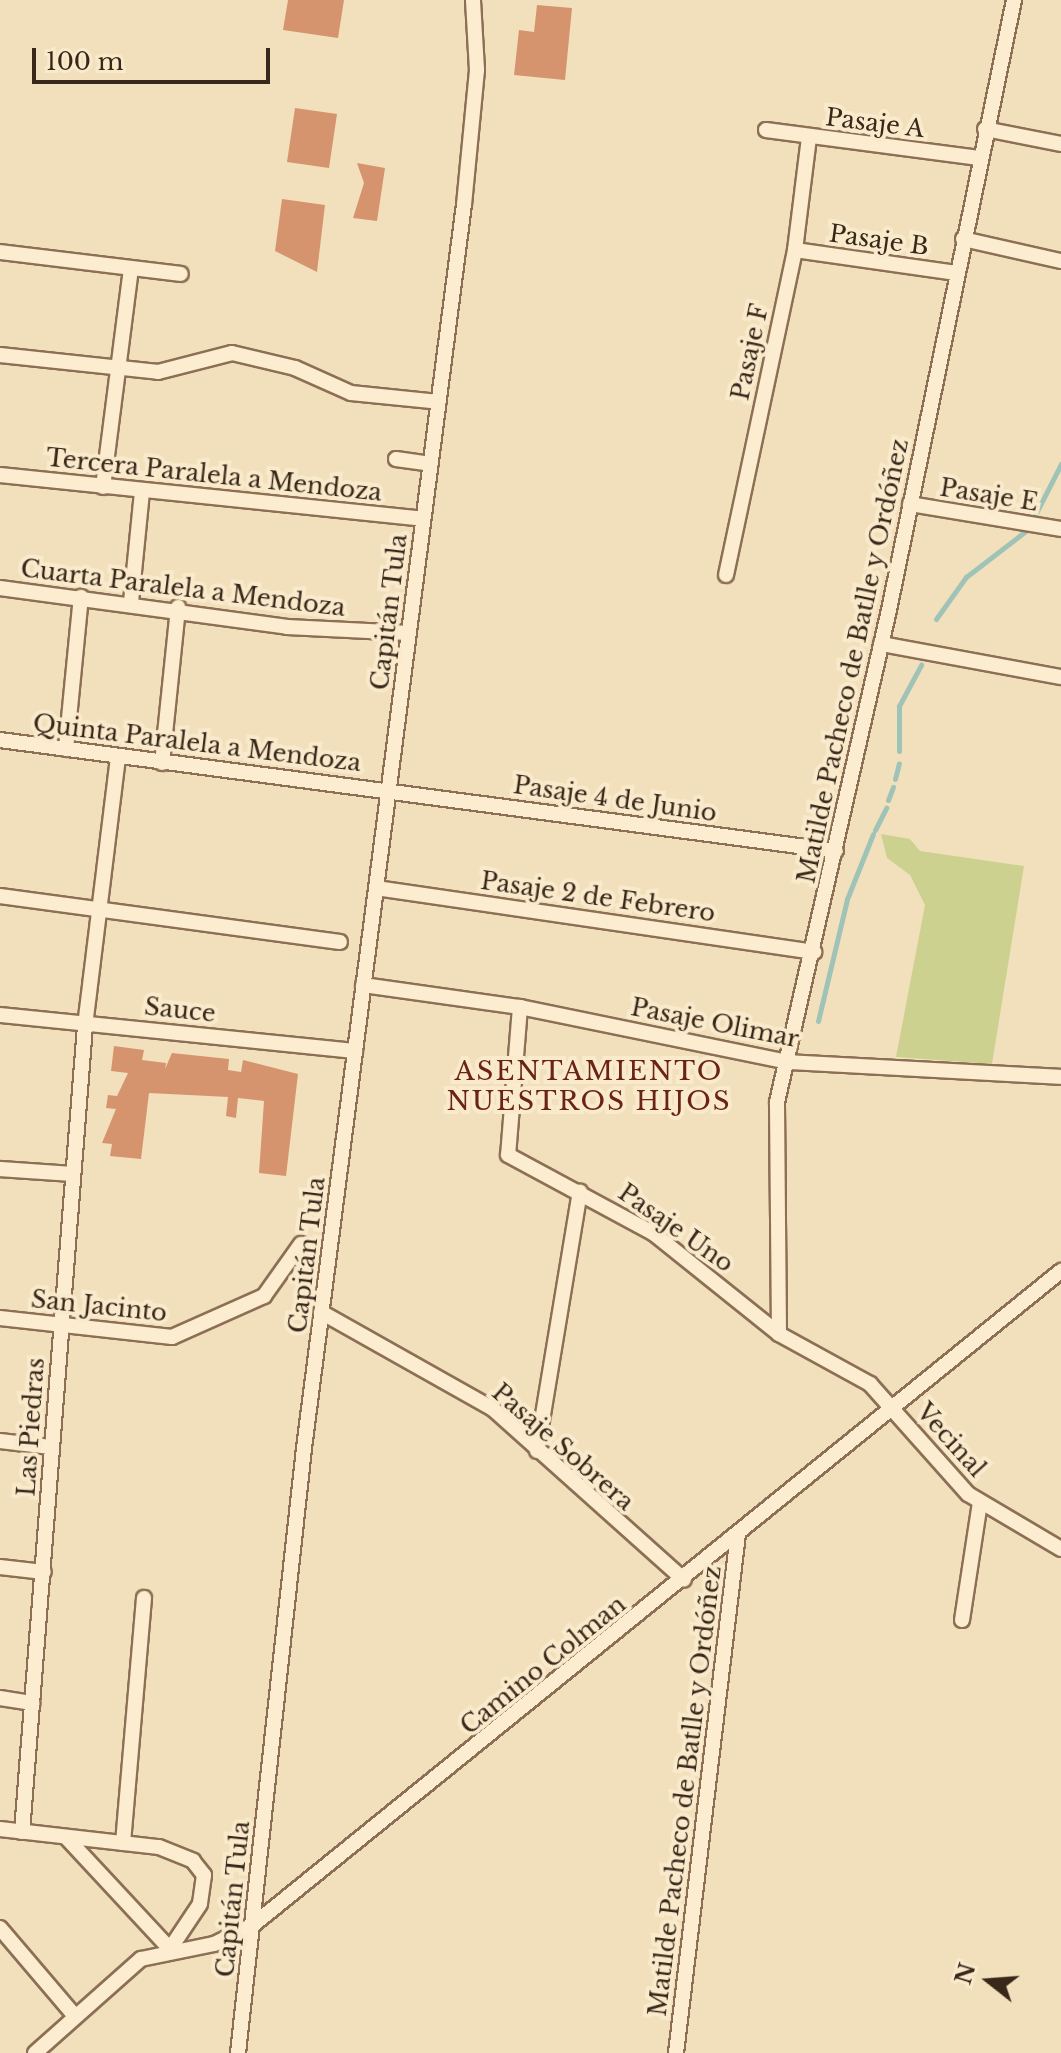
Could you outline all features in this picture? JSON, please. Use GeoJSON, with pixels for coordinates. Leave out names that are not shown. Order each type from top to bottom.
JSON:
{"type":"FeatureCollection","features":[{"type":"Feature","properties":{"kind":"street","name":"Capitán Tula"},"geometry":{"type":"LineString","coordinates":[[238,2053],[321,1312],[439,402],[477,70],[473,0]]}},
{"type":"Feature","properties":{"kind":"street","name":"Matilde Pacheco de Batlle y Ordóñez"},"geometry":{"type":"LineString","coordinates":[[779,1334],[773,1127],[881,644],[1014,0]]}},
{"type":"Feature","properties":{"kind":"street"},"geometry":{"type":"LineString","coordinates":[[985,129],[1061,144]]}},
{"type":"Feature","properties":{"kind":"street","name":"Pasaje A"},"geometry":{"type":"LineString","coordinates":[[766,130],[979,158]]}},
{"type":"Feature","properties":{"kind":"street","name":"Pasaje F"},"geometry":{"type":"LineString","coordinates":[[726,575],[795,250],[809,137]]}},
{"type":"Feature","properties":{"kind":"street","name":"Pasaje B"},"geometry":{"type":"LineString","coordinates":[[963,239],[1061,261]]}},
{"type":"Feature","properties":{"kind":"street","name":"Pasaje B"},"geometry":{"type":"LineString","coordinates":[[795,250],[956,273]]}},
{"type":"Feature","properties":{"kind":"street"},"geometry":{"type":"LineString","coordinates":[[0,252],[181,274]]}},
{"type":"Feature","properties":{"kind":"street"},"geometry":{"type":"LineString","coordinates":[[103,487],[131,269]]}},
{"type":"Feature","properties":{"kind":"street"},"geometry":{"type":"LineString","coordinates":[[0,355],[158,372],[232,353],[295,368],[351,393],[439,402]]}},
{"type":"Feature","properties":{"kind":"street"},"geometry":{"type":"LineString","coordinates":[[396,459],[431,464]]}},
{"type":"Feature","properties":{"kind":"street","name":"Tercera Paralela a Mendoza"},"geometry":{"type":"LineString","coordinates":[[0,475],[423,519]]}},
{"type":"Feature","properties":{"kind":"street"},"geometry":{"type":"LineString","coordinates":[[131,602],[142,491]]}},
{"type":"Feature","properties":{"kind":"street","name":"Pasaje E"},"geometry":{"type":"LineString","coordinates":[[910,504],[1061,529]]}},
{"type":"Feature","properties":{"kind":"street","name":"Cuarta Paralela a Mendoza"},"geometry":{"type":"LineString","coordinates":[[0,588],[178,607],[287,627],[409,633]]}},
{"type":"Feature","properties":{"kind":"street"},"geometry":{"type":"LineString","coordinates":[[66,749],[81,597]]}},
{"type":"Feature","properties":{"kind":"street"},"geometry":{"type":"LineString","coordinates":[[162,763],[178,607]]}},
{"type":"Feature","properties":{"kind":"street"},"geometry":{"type":"LineString","coordinates":[[881,644],[1061,677]]}},
{"type":"Feature","properties":{"kind":"street","name":"Quinta Paralela a Mendoza"},"geometry":{"type":"LineString","coordinates":[[0,740],[388,790]]}},
{"type":"Feature","properties":{"kind":"street","name":"Las Piedras"},"geometry":{"type":"LineString","coordinates":[[22,1832],[85,1026],[118,757]]}},
{"type":"Feature","properties":{"kind":"street","name":"Pasaje 4 de Junio"},"geometry":{"type":"LineString","coordinates":[[388,790],[836,851]]}},
{"type":"Feature","properties":{"kind":"street","name":"Pasaje 2 de Febrero"},"geometry":{"type":"LineString","coordinates":[[376,888],[814,952]]}},
{"type":"Feature","properties":{"kind":"street"},"geometry":{"type":"LineString","coordinates":[[0,896],[97,915],[183,917],[340,942]]}},
{"type":"Feature","properties":{"kind":"street","name":"Pasaje Olimar"},"geometry":{"type":"LineString","coordinates":[[363,985],[520,1007],[788,1062],[1061,1077]]}},
{"type":"Feature","properties":{"kind":"street","name":"Pasaje Uno"},"geometry":{"type":"LineString","coordinates":[[520,1007],[506,1148],[514,1160],[653,1233],[779,1334],[840,1364],[892,1406]]}},
{"type":"Feature","properties":{"kind":"street","name":"Sauce"},"geometry":{"type":"LineString","coordinates":[[0,1015],[355,1051]]}},
{"type":"Feature","properties":{"kind":"street"},"geometry":{"type":"LineString","coordinates":[[0,1169],[73,1174]]}},
{"type":"Feature","properties":{"kind":"street"},"geometry":{"type":"LineString","coordinates":[[537,1451],[580,1192]]}},
{"type":"Feature","properties":{"kind":"street","name":"San Jacinto"},"geometry":{"type":"LineString","coordinates":[[0,1318],[183,1333],[264,1296],[301,1244]]}},
{"type":"Feature","properties":{"kind":"street","name":"Camino Colman"},"geometry":{"type":"LineString","coordinates":[[35,2053],[141,1959],[170,1949],[214,1944],[253,1925],[684,1580],[892,1406],[1061,1271]]}},
{"type":"Feature","properties":{"kind":"street","name":"Pasaje Sobrera"},"geometry":{"type":"LineString","coordinates":[[321,1312],[493,1409],[684,1580]]}},
{"type":"Feature","properties":{"kind":"street","name":"Vecinal"},"geometry":{"type":"LineString","coordinates":[[892,1406],[980,1502],[1061,1549]]}},
{"type":"Feature","properties":{"kind":"street"},"geometry":{"type":"LineString","coordinates":[[0,1441],[51,1447]]}},
{"type":"Feature","properties":{"kind":"street"},"geometry":{"type":"LineString","coordinates":[[962,1620],[980,1502]]}},
{"type":"Feature","properties":{"kind":"street","name":"Matilde Pacheco de Batlle y Ordóñez"},"geometry":{"type":"LineString","coordinates":[[676,2053],[738,1534]]}},
{"type":"Feature","properties":{"kind":"street"},"geometry":{"type":"LineString","coordinates":[[0,1567],[44,1572]]}},
{"type":"Feature","properties":{"kind":"street"},"geometry":{"type":"LineString","coordinates":[[123,1843],[144,1598]]}},
{"type":"Feature","properties":{"kind":"street"},"geometry":{"type":"LineString","coordinates":[[0,1698],[33,1703]]}},
{"type":"Feature","properties":{"kind":"street"},"geometry":{"type":"LineString","coordinates":[[0,1829],[123,1843],[176,1852],[204,1875],[200,1904],[170,1949],[66,1837]]}},
{"type":"Feature","properties":{"kind":"street"},"geometry":{"type":"LineString","coordinates":[[0,1928],[75,2016]]}},
{"type":"Feature","properties":{"kind":"green space"},"geometry":{"type":"Polygon","coordinates":[[[881,834],[910,839],[920,851],[1024,866],[992,1064],[896,1057],[925,905],[910,875],[887,858],[881,834]]]}},
{"type":"Feature","properties":{"kind":"building"},"geometry":{"type":"Polygon","coordinates":[[[288,0],[344,0],[338,38],[283,30],[288,0]]]}},
{"type":"Feature","properties":{"kind":"building"},"geometry":{"type":"Polygon","coordinates":[[[537,5],[572,8],[565,80],[514,75],[519,30],[534,32],[537,5]]]}},
{"type":"Feature","properties":{"kind":"building"},"geometry":{"type":"Polygon","coordinates":[[[295,108],[337,114],[329,168],[287,162],[295,108]]]}},
{"type":"Feature","properties":{"kind":"building"},"geometry":{"type":"Polygon","coordinates":[[[357,163],[385,168],[377,221],[353,218],[364,183],[357,163]]]}},
{"type":"Feature","properties":{"kind":"building"},"geometry":{"type":"Polygon","coordinates":[[[282,199],[325,205],[317,272],[275,251],[282,199]]]}},
{"type":"Feature","properties":{"kind":"building"},"geometry":{"type":"Polygon","coordinates":[[[114,1046],[144,1050],[142,1060],[166,1063],[165,1069],[172,1053],[229,1059],[228,1070],[241,1072],[243,1060],[298,1074],[286,1176],[259,1173],[264,1101],[238,1098],[236,1118],[226,1116],[228,1097],[149,1093],[141,1159],[110,1156],[112,1144],[102,1143],[116,1109],[106,1108],[108,1095],[117,1096],[128,1073],[111,1071],[114,1046]]]}},
{"type":"Feature","properties":{"kind":"waterway"},"geometry":{"type":"LineString","coordinates":[[1033,519],[1061,464]]}},
{"type":"Feature","properties":{"kind":"waterway"},"geometry":{"type":"LineString","coordinates":[[936,619],[966,577],[1027,530]]}},
{"type":"Feature","properties":{"kind":"waterway"},"geometry":{"type":"LineString","coordinates":[[899,751],[899,706],[921,665]]}},
{"type":"Feature","properties":{"kind":"waterway"},"geometry":{"type":"LineString","coordinates":[[895,779],[899,763]]}},
{"type":"Feature","properties":{"kind":"waterway"},"geometry":{"type":"LineString","coordinates":[[888,800],[893,787]]}},
{"type":"Feature","properties":{"kind":"waterway"},"geometry":{"type":"LineString","coordinates":[[875,830],[886,808]]}},
{"type":"Feature","properties":{"kind":"waterway"},"geometry":{"type":"LineString","coordinates":[[818,1021],[847,899],[873,834]]}},
{"type":"Feature","properties":{"kind":"district","name":"ASENTAMIENTO NUESTROS HIJOS"},"geometry":{"type":"Point","coordinates":[589,1087]}}]}
